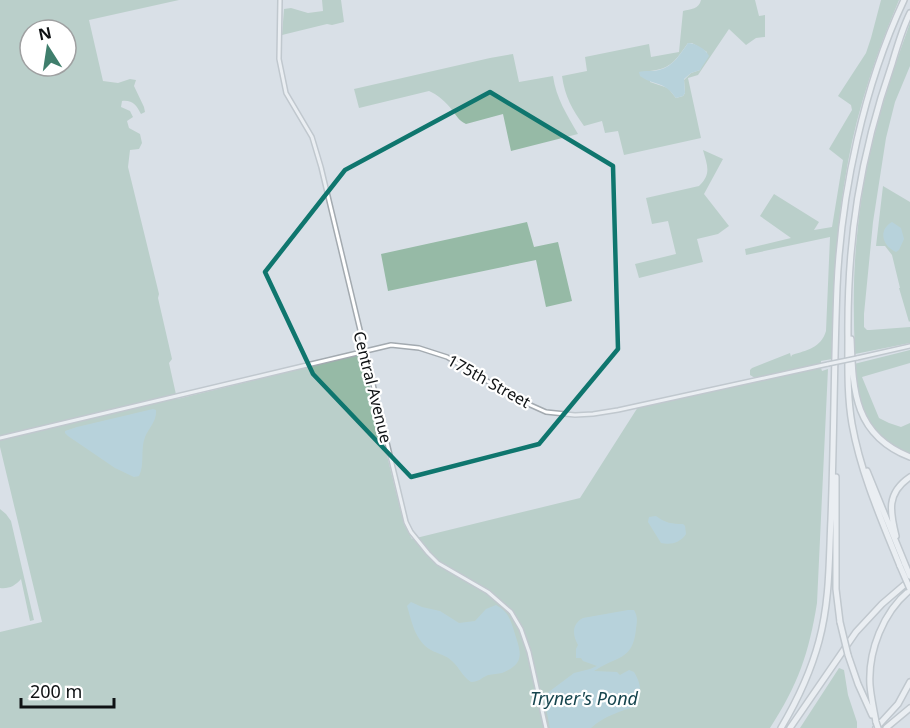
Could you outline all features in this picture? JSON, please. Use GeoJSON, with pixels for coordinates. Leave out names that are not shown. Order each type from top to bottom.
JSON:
{"type":"FeatureCollection","features":[{"type":"Feature","properties":{"kind":"highway"},"geometry":{"type":"LineString","coordinates":[[781,728],[795,704],[810,668],[825,615],[834,436],[837,284],[847,192],[865,109],[904,0]]}},
{"type":"Feature","properties":{"kind":"highway"},"geometry":{"type":"LineString","coordinates":[[871,708],[872,655],[878,635],[895,605],[910,589],[866,480],[852,423],[848,380],[848,293],[854,223],[864,160],[877,105],[910,13]]}},
{"type":"Feature","properties":{"kind":"highway"},"geometry":{"type":"LineString","coordinates":[[848,293],[853,380],[860,409],[868,425],[878,436],[891,448],[910,457]]}},
{"type":"Feature","properties":{"kind":"highway"},"geometry":{"type":"LineString","coordinates":[[834,436],[836,589],[840,622],[858,684],[871,708],[877,726],[898,704],[910,682]]}},
{"type":"Feature","properties":{"kind":"highway"},"geometry":{"type":"LineString","coordinates":[[859,451],[900,552]]}},
{"type":"Feature","properties":{"kind":"highway"},"geometry":{"type":"LineString","coordinates":[[790,728],[856,632],[893,590],[910,577],[902,565],[891,519],[891,503],[899,486],[910,477]]}},
{"type":"Feature","properties":{"kind":"highway"},"geometry":{"type":"LineString","coordinates":[[892,728],[910,708]]}},
{"type":"Feature","properties":{"kind":"highway"},"geometry":{"type":"LineString","coordinates":[[886,728],[904,715]]}},
{"type":"Feature","properties":{"kind":"street","name":"Central Avenue"},"geometry":{"type":"LineString","coordinates":[[280,0],[279,59],[286,93],[312,137],[321,167],[406,522],[411,532],[438,563],[488,592],[511,612],[522,629],[529,652],[546,728]]}},
{"type":"Feature","properties":{"kind":"street","name":"175th Street"},"geometry":{"type":"LineString","coordinates":[[0,438],[391,345],[419,348],[447,357],[517,399],[546,412],[575,415],[618,410],[910,346]]}},
{"type":"Feature","properties":{"kind":"highlighted area"},"geometry":{"type":"Polygon","coordinates":[[[490,92],[613,166],[618,349],[539,444],[411,477],[313,374],[265,272],[345,170],[490,92]]]}},
{"type":"Feature","properties":{"kind":"green space"},"geometry":{"type":"Polygon","coordinates":[[[0,0],[179,0],[89,20],[103,81],[118,83],[130,79],[136,80],[134,86],[144,107],[145,112],[141,114],[132,102],[122,101],[121,107],[130,111],[133,117],[127,121],[129,128],[140,134],[142,143],[139,149],[130,150],[128,167],[159,294],[172,359],[169,363],[177,399],[358,355],[363,359],[404,524],[412,539],[580,498],[638,407],[821,368],[822,371],[828,369],[817,603],[801,668],[770,728],[0,728],[0,632],[42,622],[0,447],[0,0]]]}},
{"type":"Feature","properties":{"kind":"green space"},"geometry":{"type":"Polygon","coordinates":[[[322,0],[341,0],[344,22],[282,35],[284,9],[291,8],[308,13],[323,11],[322,0]]]}},
{"type":"Feature","properties":{"kind":"green space"},"geometry":{"type":"Polygon","coordinates":[[[701,0],[755,0],[759,16],[765,15],[765,37],[756,38],[746,45],[729,29],[698,75],[688,78],[701,138],[624,155],[618,131],[605,133],[602,121],[584,126],[570,102],[562,76],[587,71],[585,57],[649,44],[651,57],[679,52],[683,11],[694,8],[701,0]],[[688,43],[669,65],[650,71],[650,82],[668,88],[676,98],[683,96],[685,93],[684,80],[691,73],[700,70],[707,52],[688,43]]]}},
{"type":"Feature","properties":{"kind":"green space"},"geometry":{"type":"Polygon","coordinates":[[[881,0],[899,0],[869,80],[848,162],[840,211],[836,260],[832,359],[821,361],[821,364],[755,378],[750,375],[752,368],[790,353],[791,357],[813,348],[821,341],[826,331],[830,237],[746,255],[745,249],[791,238],[760,216],[774,194],[819,222],[814,230],[832,227],[843,160],[829,149],[852,110],[851,105],[838,96],[866,53],[881,0]]]}},
{"type":"Feature","properties":{"kind":"green space"},"geometry":{"type":"Polygon","coordinates":[[[910,23],[910,66],[895,102],[886,138],[873,222],[864,327],[870,330],[910,327],[910,343],[855,354],[854,274],[861,200],[871,148],[910,23]]]}},
{"type":"Feature","properties":{"kind":"green space"},"geometry":{"type":"Polygon","coordinates":[[[513,54],[519,82],[553,76],[559,99],[578,134],[511,151],[503,114],[466,124],[442,99],[429,91],[359,108],[354,89],[513,54]]]}},
{"type":"Feature","properties":{"kind":"green space"},"geometry":{"type":"Polygon","coordinates":[[[703,150],[723,159],[704,194],[729,226],[718,234],[697,239],[703,262],[639,278],[635,264],[676,254],[668,221],[652,224],[646,198],[699,186],[707,173],[703,150]]]}},
{"type":"Feature","properties":{"kind":"green space"},"geometry":{"type":"Polygon","coordinates":[[[883,186],[910,202],[909,322],[892,255],[885,246],[876,246],[883,186]]]}},
{"type":"Feature","properties":{"kind":"green space"},"geometry":{"type":"Polygon","coordinates":[[[527,222],[534,247],[558,242],[572,301],[546,307],[536,260],[388,291],[381,254],[527,222]]]}},
{"type":"Feature","properties":{"kind":"green space"},"geometry":{"type":"Polygon","coordinates":[[[910,350],[910,363],[862,377],[879,418],[901,427],[910,423],[910,454],[883,438],[867,418],[862,407],[854,364],[910,350]]]}},
{"type":"Feature","properties":{"kind":"green space"},"geometry":{"type":"Polygon","coordinates":[[[0,509],[11,521],[34,620],[30,621],[21,579],[12,586],[0,588],[0,509]]]}},
{"type":"Feature","properties":{"kind":"green space"},"geometry":{"type":"Polygon","coordinates":[[[839,668],[844,670],[857,728],[800,728],[839,668]]]}},
{"type":"Feature","properties":{"kind":"water"},"geometry":{"type":"Polygon","coordinates":[[[688,43],[700,47],[709,56],[700,70],[684,79],[685,93],[683,96],[676,98],[666,88],[640,76],[639,72],[656,71],[669,66],[688,43]]]}},
{"type":"Feature","properties":{"kind":"water"},"geometry":{"type":"Polygon","coordinates":[[[892,222],[901,228],[904,239],[896,252],[885,242],[883,233],[892,222]]]}},
{"type":"Feature","properties":{"kind":"water"},"geometry":{"type":"Polygon","coordinates":[[[156,410],[155,418],[145,437],[139,476],[134,477],[115,468],[65,433],[77,427],[156,410]]]}},
{"type":"Feature","properties":{"kind":"water"},"geometry":{"type":"Polygon","coordinates":[[[656,516],[669,523],[683,524],[686,534],[675,543],[661,543],[648,522],[649,517],[656,516]]]}},
{"type":"Feature","properties":{"kind":"water"},"geometry":{"type":"Polygon","coordinates":[[[411,602],[440,611],[459,623],[475,621],[486,609],[496,605],[506,613],[511,622],[519,650],[518,661],[502,673],[488,675],[471,682],[450,659],[431,650],[421,642],[407,606],[411,602]]]}},
{"type":"Feature","properties":{"kind":"water","name":"Tryner's Pond"},"geometry":{"type":"Polygon","coordinates":[[[634,610],[637,619],[631,647],[622,656],[594,671],[617,672],[620,675],[629,670],[634,672],[640,686],[637,706],[607,717],[591,728],[550,728],[544,698],[546,694],[574,673],[597,666],[576,658],[578,645],[574,633],[575,626],[583,618],[634,610]]]}}]}
